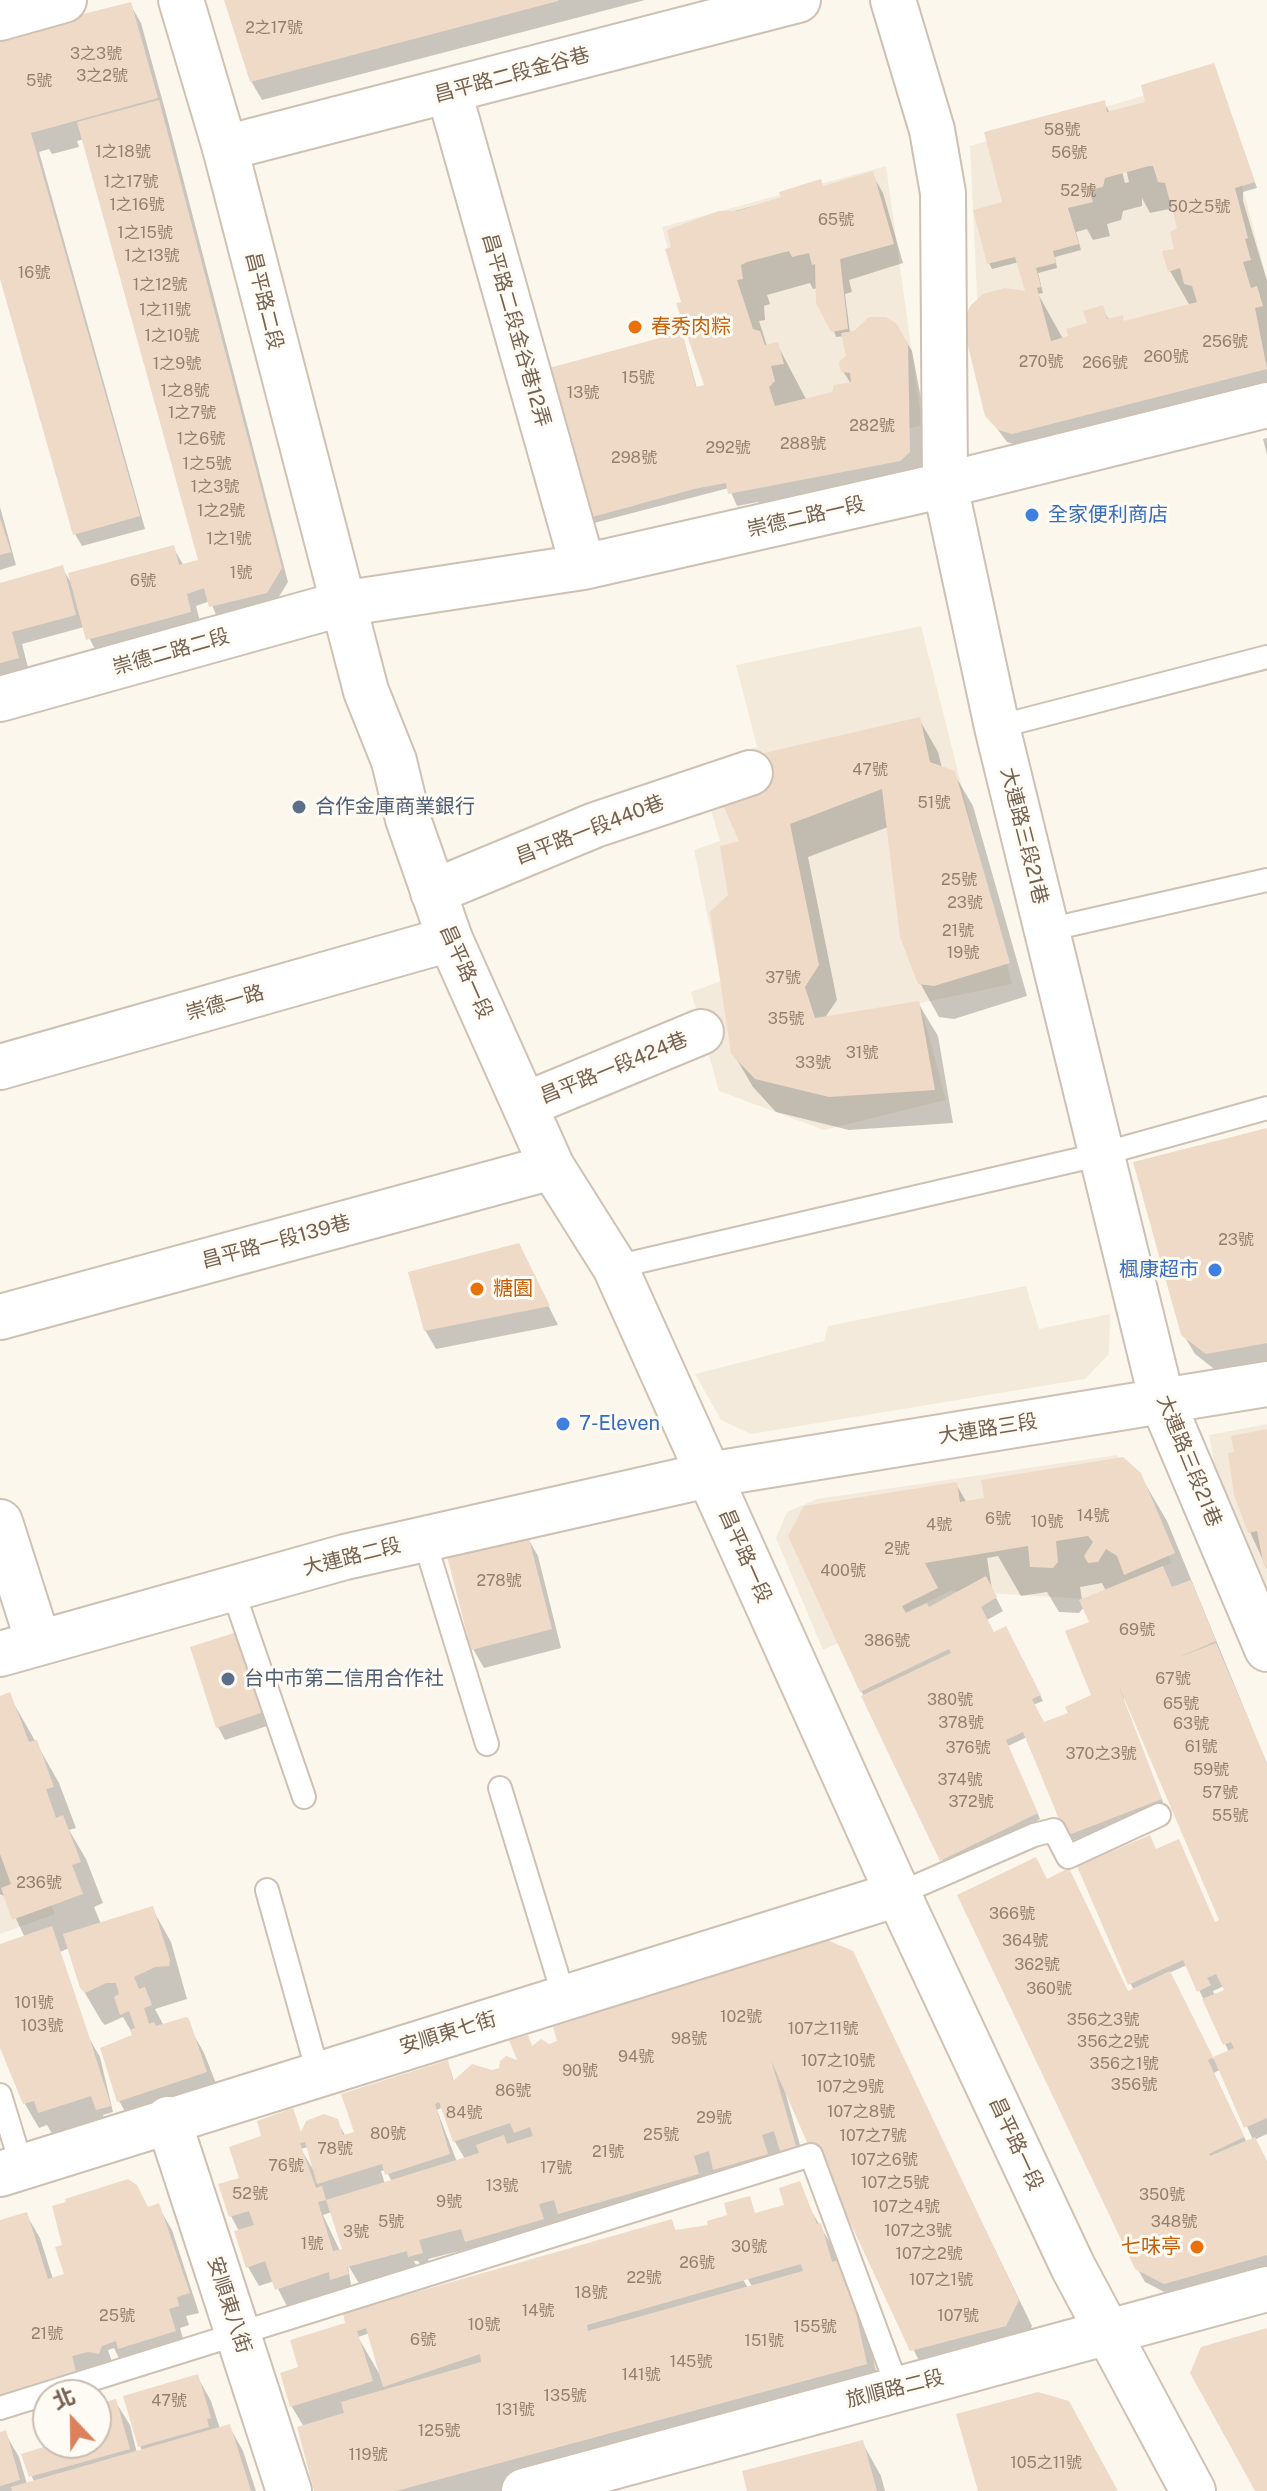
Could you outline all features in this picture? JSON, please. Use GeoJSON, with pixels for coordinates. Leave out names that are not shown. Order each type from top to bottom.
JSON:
{"type":"FeatureCollection","features":[{"type":"Feature","properties":{"kind":"street"},"geometry":{"type":"LineString","coordinates":[[0,18],[64,0]]}},
{"type":"Feature","properties":{"kind":"street","name":"昌平路二段"},"geometry":{"type":"LineString","coordinates":[[181,0],[225,148],[341,604]]}},
{"type":"Feature","properties":{"kind":"street","name":"昌平路二段金谷巷"},"geometry":{"type":"LineString","coordinates":[[225,148],[798,0]]}},
{"type":"Feature","properties":{"kind":"street","name":"大連路三段21巷"},"geometry":{"type":"LineString","coordinates":[[893,0],[932,130],[943,193],[945,485],[997,727],[1162,1401],[1267,1649]]}},
{"type":"Feature","properties":{"kind":"street","name":"昌平路二段金谷巷12弄"},"geometry":{"type":"LineString","coordinates":[[449,92],[583,567]]}},
{"type":"Feature","properties":{"kind":"street","name":"崇德二路一段"},"geometry":{"type":"LineString","coordinates":[[341,604],[583,567],[945,485],[1267,405]]}},
{"type":"Feature","properties":{"kind":"street","name":"崇德二路二段"},"geometry":{"type":"LineString","coordinates":[[0,699],[341,604]]}},
{"type":"Feature","properties":{"kind":"street","name":"昌平路一段"},"geometry":{"type":"LineString","coordinates":[[341,604],[450,939],[527,1104],[552,1167],[615,1267],[898,1894],[1073,2267],[1193,2491]]}},
{"type":"Feature","properties":{"kind":"street","name":"昌平路一段440巷"},"geometry":{"type":"LineString","coordinates":[[433,892],[595,825],[750,773]]}},
{"type":"Feature","properties":{"kind":"street","name":"崇德一路"},"geometry":{"type":"LineString","coordinates":[[0,1067],[450,939]]}},
{"type":"Feature","properties":{"kind":"street","name":"昌平路一段424巷"},"geometry":{"type":"LineString","coordinates":[[527,1104],[701,1032]]}},
{"type":"Feature","properties":{"kind":"street","name":"昌平路一段139巷"},"geometry":{"type":"LineString","coordinates":[[0,1317],[552,1167]]}},
{"type":"Feature","properties":{"kind":"street","name":"大連路三段"},"geometry":{"type":"LineString","coordinates":[[708,1475],[1267,1384]]}},
{"type":"Feature","properties":{"kind":"street","name":"大連路二段"},"geometry":{"type":"LineString","coordinates":[[19,1648],[232,1588],[424,1539],[708,1475]]}},
{"type":"Feature","properties":{"kind":"street"},"geometry":{"type":"LineString","coordinates":[[0,1522],[19,1648]]}},
{"type":"Feature","properties":{"kind":"street","name":"安順東七街"},"geometry":{"type":"LineString","coordinates":[[11,2171],[168,2119],[898,1894]]}},
{"type":"Feature","properties":{"kind":"street","name":"安順東八街"},"geometry":{"type":"LineString","coordinates":[[168,2119],[289,2491]]}},
{"type":"Feature","properties":{"kind":"street","name":"旅順路二段"},"geometry":{"type":"LineString","coordinates":[[524,2491],[1267,2289]]}},
{"type":"Feature","properties":{"kind":"lane"},"geometry":{"type":"LineString","coordinates":[[997,727],[1267,657]]}},
{"type":"Feature","properties":{"kind":"lane"},"geometry":{"type":"LineString","coordinates":[[1047,930],[1267,880]]}},
{"type":"Feature","properties":{"kind":"lane"},"geometry":{"type":"LineString","coordinates":[[615,1267],[1102,1154],[1267,1108]]}},
{"type":"Feature","properties":{"kind":"lane"},"geometry":{"type":"LineString","coordinates":[[424,1539],[487,1744]]}},
{"type":"Feature","properties":{"kind":"lane"},"geometry":{"type":"LineString","coordinates":[[232,1588],[304,1797]]}},
{"type":"Feature","properties":{"kind":"lane"},"geometry":{"type":"LineString","coordinates":[[500,1788],[564,1997]]}},
{"type":"Feature","properties":{"kind":"lane"},"geometry":{"type":"LineString","coordinates":[[898,1894],[1034,1835],[1054,1830],[1068,1857],[1159,1815]]}},
{"type":"Feature","properties":{"kind":"lane"},"geometry":{"type":"LineString","coordinates":[[267,1890],[318,2073]]}},
{"type":"Feature","properties":{"kind":"lane"},"geometry":{"type":"LineString","coordinates":[[0,2095],[11,2171]]}},
{"type":"Feature","properties":{"kind":"lane"},"geometry":{"type":"LineString","coordinates":[[0,2408],[237,2331],[811,2155],[898,2389]]}},
{"type":"Feature","properties":{"kind":"shaded area"},"geometry":{"type":"Polygon","coordinates":[[[1174,87],[1217,93],[1267,279],[1267,362],[1014,426],[982,404],[970,146],[1174,87]]]}},
{"type":"Feature","properties":{"kind":"shaded area"},"geometry":{"type":"Polygon","coordinates":[[[886,166],[922,425],[729,476],[662,227],[886,166]]]}},
{"type":"Feature","properties":{"kind":"shaded area"},"geometry":{"type":"Polygon","coordinates":[[[921,626],[1012,984],[920,1003],[946,1100],[824,1130],[719,1091],[691,992],[721,981],[694,850],[720,841],[698,766],[757,747],[736,665],[921,626]]]}},
{"type":"Feature","properties":{"kind":"shaded area"},"geometry":{"type":"Polygon","coordinates":[[[1026,1286],[1039,1329],[1110,1314],[1109,1354],[1085,1379],[751,1434],[721,1420],[695,1374],[824,1341],[828,1326],[1026,1286]]]}},
{"type":"Feature","properties":{"kind":"shaded area"},"geometry":{"type":"Polygon","coordinates":[[[1267,1424],[1267,1632],[1245,1636],[1209,1435],[1267,1424]]]}},
{"type":"Feature","properties":{"kind":"shaded area"},"geometry":{"type":"Polygon","coordinates":[[[1117,1455],[1172,1563],[1087,1599],[951,1591],[823,1650],[776,1538],[787,1512],[817,1499],[1117,1455]]]}},
{"type":"Feature","properties":{"kind":"shaded area"},"geometry":{"type":"Polygon","coordinates":[[[0,1782],[55,1914],[0,1934],[0,1782]]]}},
{"type":"Feature","properties":{"kind":"building"},"geometry":{"type":"Polygon","coordinates":[[[224,0],[558,0],[558,1],[250,82],[224,0]]]}},
{"type":"Feature","properties":{"kind":"building"},"geometry":{"type":"Polygon","coordinates":[[[131,2],[158,98],[31,133],[140,516],[73,535],[0,279],[0,35],[131,2]]]}},
{"type":"Feature","properties":{"kind":"building"},"geometry":{"type":"Polygon","coordinates":[[[1214,63],[1255,182],[1235,188],[1251,260],[1243,262],[1251,288],[1257,286],[1263,306],[1255,308],[1267,369],[1012,434],[998,430],[985,416],[962,321],[971,305],[983,294],[1005,288],[1025,291],[1015,257],[987,264],[973,210],[1002,202],[984,132],[1105,100],[1107,112],[1145,102],[1141,85],[1214,63]],[[1153,166],[1105,178],[1103,187],[1089,190],[1093,202],[1068,208],[1079,244],[1053,251],[1056,263],[1036,268],[1041,287],[1037,288],[1051,341],[1068,336],[1066,329],[1087,323],[1083,311],[1103,305],[1107,319],[1123,315],[1124,321],[1197,302],[1192,286],[1184,284],[1180,268],[1168,272],[1162,251],[1174,249],[1170,232],[1177,228],[1165,183],[1158,182],[1153,166]]]}},
{"type":"Feature","properties":{"kind":"building"},"geometry":{"type":"Polygon","coordinates":[[[159,100],[282,568],[267,593],[209,607],[204,588],[187,594],[191,612],[86,640],[68,573],[174,545],[179,565],[198,560],[77,122],[159,100]]]}},
{"type":"Feature","properties":{"kind":"building"},"geometry":{"type":"Polygon","coordinates":[[[873,171],[894,244],[840,259],[848,329],[831,332],[816,303],[815,264],[812,265],[809,253],[792,257],[789,251],[747,262],[741,265],[743,279],[737,280],[753,329],[760,331],[765,345],[778,342],[784,364],[771,366],[775,381],[769,387],[775,406],[832,392],[834,385],[851,382],[850,373],[841,372],[839,362],[846,356],[841,333],[854,331],[869,317],[886,317],[897,324],[908,345],[910,452],[900,461],[728,494],[726,483],[694,489],[585,519],[580,499],[587,496],[549,368],[682,332],[696,387],[704,385],[676,303],[681,302],[665,249],[671,247],[667,230],[719,211],[737,211],[781,197],[779,192],[821,179],[823,186],[873,171]]]}},
{"type":"Feature","properties":{"kind":"building"},"geometry":{"type":"Polygon","coordinates":[[[0,518],[11,552],[0,555],[0,518]]]}},
{"type":"Feature","properties":{"kind":"building"},"geometry":{"type":"Polygon","coordinates":[[[63,565],[76,615],[12,632],[19,658],[0,663],[0,583],[63,565]]]}},
{"type":"Feature","properties":{"kind":"building"},"geometry":{"type":"Polygon","coordinates":[[[920,717],[930,762],[955,771],[1010,963],[934,986],[918,984],[900,937],[882,789],[790,824],[819,965],[805,987],[815,1018],[919,1001],[935,1090],[829,1097],[755,1079],[731,1054],[710,912],[728,895],[720,846],[739,841],[723,805],[729,761],[920,717]]]}},
{"type":"Feature","properties":{"kind":"building","name":"楓康超市"},"geometry":{"type":"Polygon","coordinates":[[[1267,1128],[1267,1343],[1206,1354],[1181,1335],[1133,1162],[1267,1128]]]}},
{"type":"Feature","properties":{"kind":"building","name":"糖園"},"geometry":{"type":"Polygon","coordinates":[[[519,1243],[550,1306],[424,1331],[408,1272],[519,1243]]]}},
{"type":"Feature","properties":{"kind":"building"},"geometry":{"type":"Polygon","coordinates":[[[1267,1429],[1267,1567],[1264,1567],[1257,1531],[1248,1533],[1234,1495],[1228,1453],[1234,1452],[1231,1436],[1267,1429]]]}},
{"type":"Feature","properties":{"kind":"building"},"geometry":{"type":"Polygon","coordinates":[[[1123,1457],[1141,1473],[1175,1553],[1124,1575],[1117,1556],[1106,1549],[1098,1562],[1088,1563],[1084,1556],[1093,1542],[1088,1536],[1056,1541],[1058,1562],[1053,1568],[1030,1567],[1028,1546],[925,1563],[938,1588],[902,1606],[906,1613],[927,1603],[929,1607],[986,1576],[997,1597],[981,1607],[994,1632],[1006,1626],[1041,1695],[1032,1699],[1044,1722],[1068,1713],[1065,1707],[1091,1695],[1065,1631],[1089,1622],[1079,1600],[1163,1566],[1172,1587],[1191,1580],[1216,1641],[1177,1658],[1216,1643],[1267,1763],[1267,2118],[1244,2128],[1213,2057],[1234,2048],[1231,2042],[1223,2045],[1202,1999],[1224,1990],[1216,1974],[1207,1978],[1211,1985],[1197,1992],[1183,1960],[1128,1985],[1077,1866],[1150,1835],[1156,1849],[1179,1839],[1215,1922],[1219,1920],[1118,1684],[1162,1799],[1066,1836],[1023,1732],[1006,1740],[1038,1813],[940,1861],[861,1696],[951,1653],[949,1649],[860,1692],[788,1536],[804,1506],[957,1482],[960,1502],[984,1498],[981,1480],[1123,1457]]]}},
{"type":"Feature","properties":{"kind":"building"},"geometry":{"type":"Polygon","coordinates":[[[528,1535],[552,1629],[471,1650],[447,1556],[528,1535]]]}},
{"type":"Feature","properties":{"kind":"building","name":"台中市第二信用合作社"},"geometry":{"type":"Polygon","coordinates":[[[240,1631],[267,1711],[216,1728],[190,1647],[240,1631]]]}},
{"type":"Feature","properties":{"kind":"building"},"geometry":{"type":"Polygon","coordinates":[[[10,1692],[29,1742],[37,1740],[54,1787],[46,1789],[56,1818],[63,1815],[81,1862],[72,1865],[83,1894],[12,1920],[1,1888],[11,1884],[0,1854],[0,1696],[10,1692]]]}},
{"type":"Feature","properties":{"kind":"building"},"geometry":{"type":"Polygon","coordinates":[[[1036,1857],[1047,1879],[1069,1868],[1128,1991],[1170,1971],[1213,2057],[1208,2060],[1244,2137],[1210,2156],[1255,2137],[1267,2161],[1267,2255],[1164,2284],[1135,2269],[957,1895],[1036,1857]]]}},
{"type":"Feature","properties":{"kind":"building"},"geometry":{"type":"Polygon","coordinates":[[[153,1906],[170,1960],[169,1966],[155,1967],[134,1977],[139,1989],[145,1987],[152,2005],[144,2008],[149,2024],[154,2022],[156,2026],[186,2017],[189,2019],[207,2072],[117,2102],[100,2048],[132,2035],[130,2030],[135,2028],[129,2011],[120,2015],[114,1997],[119,1994],[116,1983],[106,1983],[85,1993],[80,1988],[63,1934],[153,1906]]]}},
{"type":"Feature","properties":{"kind":"building"},"geometry":{"type":"Polygon","coordinates":[[[52,1926],[111,2106],[96,2110],[91,2096],[38,2113],[34,2101],[23,2104],[0,2048],[0,1944],[52,1926]]]}},
{"type":"Feature","properties":{"kind":"building"},"geometry":{"type":"Polygon","coordinates":[[[825,1939],[853,1951],[1019,2300],[1006,2326],[910,2351],[814,2145],[809,2147],[771,2060],[796,2146],[780,2151],[774,2131],[762,2135],[768,2154],[713,2170],[709,2151],[694,2156],[699,2174],[558,2214],[554,2200],[539,2204],[544,2219],[465,2242],[461,2229],[419,2240],[423,2253],[408,2257],[407,2251],[347,2267],[349,2274],[330,2280],[329,2272],[275,2290],[265,2261],[246,2268],[234,2231],[254,2225],[249,2211],[229,2217],[218,2184],[239,2178],[229,2147],[261,2136],[257,2121],[293,2108],[301,2132],[306,2121],[324,2114],[338,2119],[343,2135],[354,2132],[341,2094],[448,2060],[453,2081],[472,2064],[492,2070],[499,2068],[500,2061],[506,2056],[517,2060],[509,2040],[528,2035],[532,2046],[541,2039],[549,2044],[557,2041],[553,2027],[825,1939]],[[439,2102],[435,2104],[450,2154],[385,2175],[382,2164],[317,2184],[305,2142],[300,2143],[316,2188],[322,2186],[326,2200],[479,2153],[476,2145],[504,2135],[507,2144],[533,2136],[530,2127],[514,2133],[510,2123],[453,2142],[439,2102]],[[326,2200],[318,2202],[333,2251],[342,2249],[326,2200]]]}},
{"type":"Feature","properties":{"kind":"building"},"geometry":{"type":"Polygon","coordinates":[[[128,2179],[137,2185],[148,2207],[159,2203],[190,2293],[177,2297],[179,2306],[169,2309],[176,2331],[118,2349],[116,2341],[102,2346],[99,2354],[88,2352],[72,2356],[76,2372],[53,2379],[32,2379],[32,2385],[0,2395],[0,2220],[27,2212],[48,2279],[64,2274],[55,2247],[62,2245],[52,2206],[66,2202],[65,2199],[128,2179]]]}},
{"type":"Feature","properties":{"kind":"building"},"geometry":{"type":"Polygon","coordinates":[[[800,2181],[817,2224],[821,2223],[832,2262],[839,2260],[846,2287],[850,2286],[867,2364],[396,2491],[314,2491],[297,2427],[344,2413],[341,2402],[481,2362],[480,2354],[383,2387],[366,2328],[357,2331],[373,2381],[290,2407],[280,2373],[298,2367],[290,2340],[345,2323],[343,2313],[672,2219],[675,2230],[708,2225],[707,2221],[727,2215],[724,2203],[750,2196],[755,2213],[784,2205],[779,2188],[800,2181]],[[801,2264],[587,2325],[588,2331],[803,2271],[801,2264]]]}},
{"type":"Feature","properties":{"kind":"building"},"geometry":{"type":"Polygon","coordinates":[[[1267,2328],[1267,2491],[1255,2491],[1190,2373],[1201,2347],[1267,2328]]]}},
{"type":"Feature","properties":{"kind":"building"},"geometry":{"type":"Polygon","coordinates":[[[198,2374],[211,2418],[207,2419],[209,2427],[138,2447],[123,2396],[198,2374]]]}},
{"type":"Feature","properties":{"kind":"building"},"geometry":{"type":"Polygon","coordinates":[[[1038,2392],[1069,2401],[1118,2491],[978,2491],[956,2414],[1038,2392]]]}},
{"type":"Feature","properties":{"kind":"building"},"geometry":{"type":"Polygon","coordinates":[[[116,2399],[130,2449],[112,2454],[112,2400],[116,2399]]]}},
{"type":"Feature","properties":{"kind":"building"},"geometry":{"type":"Polygon","coordinates":[[[230,2424],[251,2491],[12,2491],[11,2487],[230,2424]]]}},
{"type":"Feature","properties":{"kind":"building"},"geometry":{"type":"Polygon","coordinates":[[[6,2430],[20,2480],[0,2486],[0,2432],[6,2430]]]}},
{"type":"Feature","properties":{"kind":"building"},"geometry":{"type":"Polygon","coordinates":[[[863,2440],[877,2491],[747,2491],[742,2471],[863,2440]]]}},
{"type":"Feature","properties":{"kind":"building"},"geometry":{"type":"Polygon","coordinates":[[[32,2451],[32,2459],[94,2459],[29,2477],[21,2454],[32,2451]]]}},
{"type":"Feature","properties":{"kind":"place","name":"春秀肉粽"},"geometry":{"type":"Point","coordinates":[635,327]}},
{"type":"Feature","properties":{"kind":"place","name":"全家便利商店"},"geometry":{"type":"Point","coordinates":[1032,515]}},
{"type":"Feature","properties":{"kind":"place","name":"合作金庫商業銀行"},"geometry":{"type":"Point","coordinates":[299,807]}},
{"type":"Feature","properties":{"kind":"place","name":"楓康超市"},"geometry":{"type":"Point","coordinates":[1215,1270]}},
{"type":"Feature","properties":{"kind":"place","name":"糖園"},"geometry":{"type":"Point","coordinates":[477,1289]}},
{"type":"Feature","properties":{"kind":"place","name":"7-Eleven"},"geometry":{"type":"Point","coordinates":[563,1424]}},
{"type":"Feature","properties":{"kind":"place","name":"台中市第二信用合作社"},"geometry":{"type":"Point","coordinates":[228,1679]}},
{"type":"Feature","properties":{"kind":"place","name":"七味亭"},"geometry":{"type":"Point","coordinates":[1197,2247]}}]}
